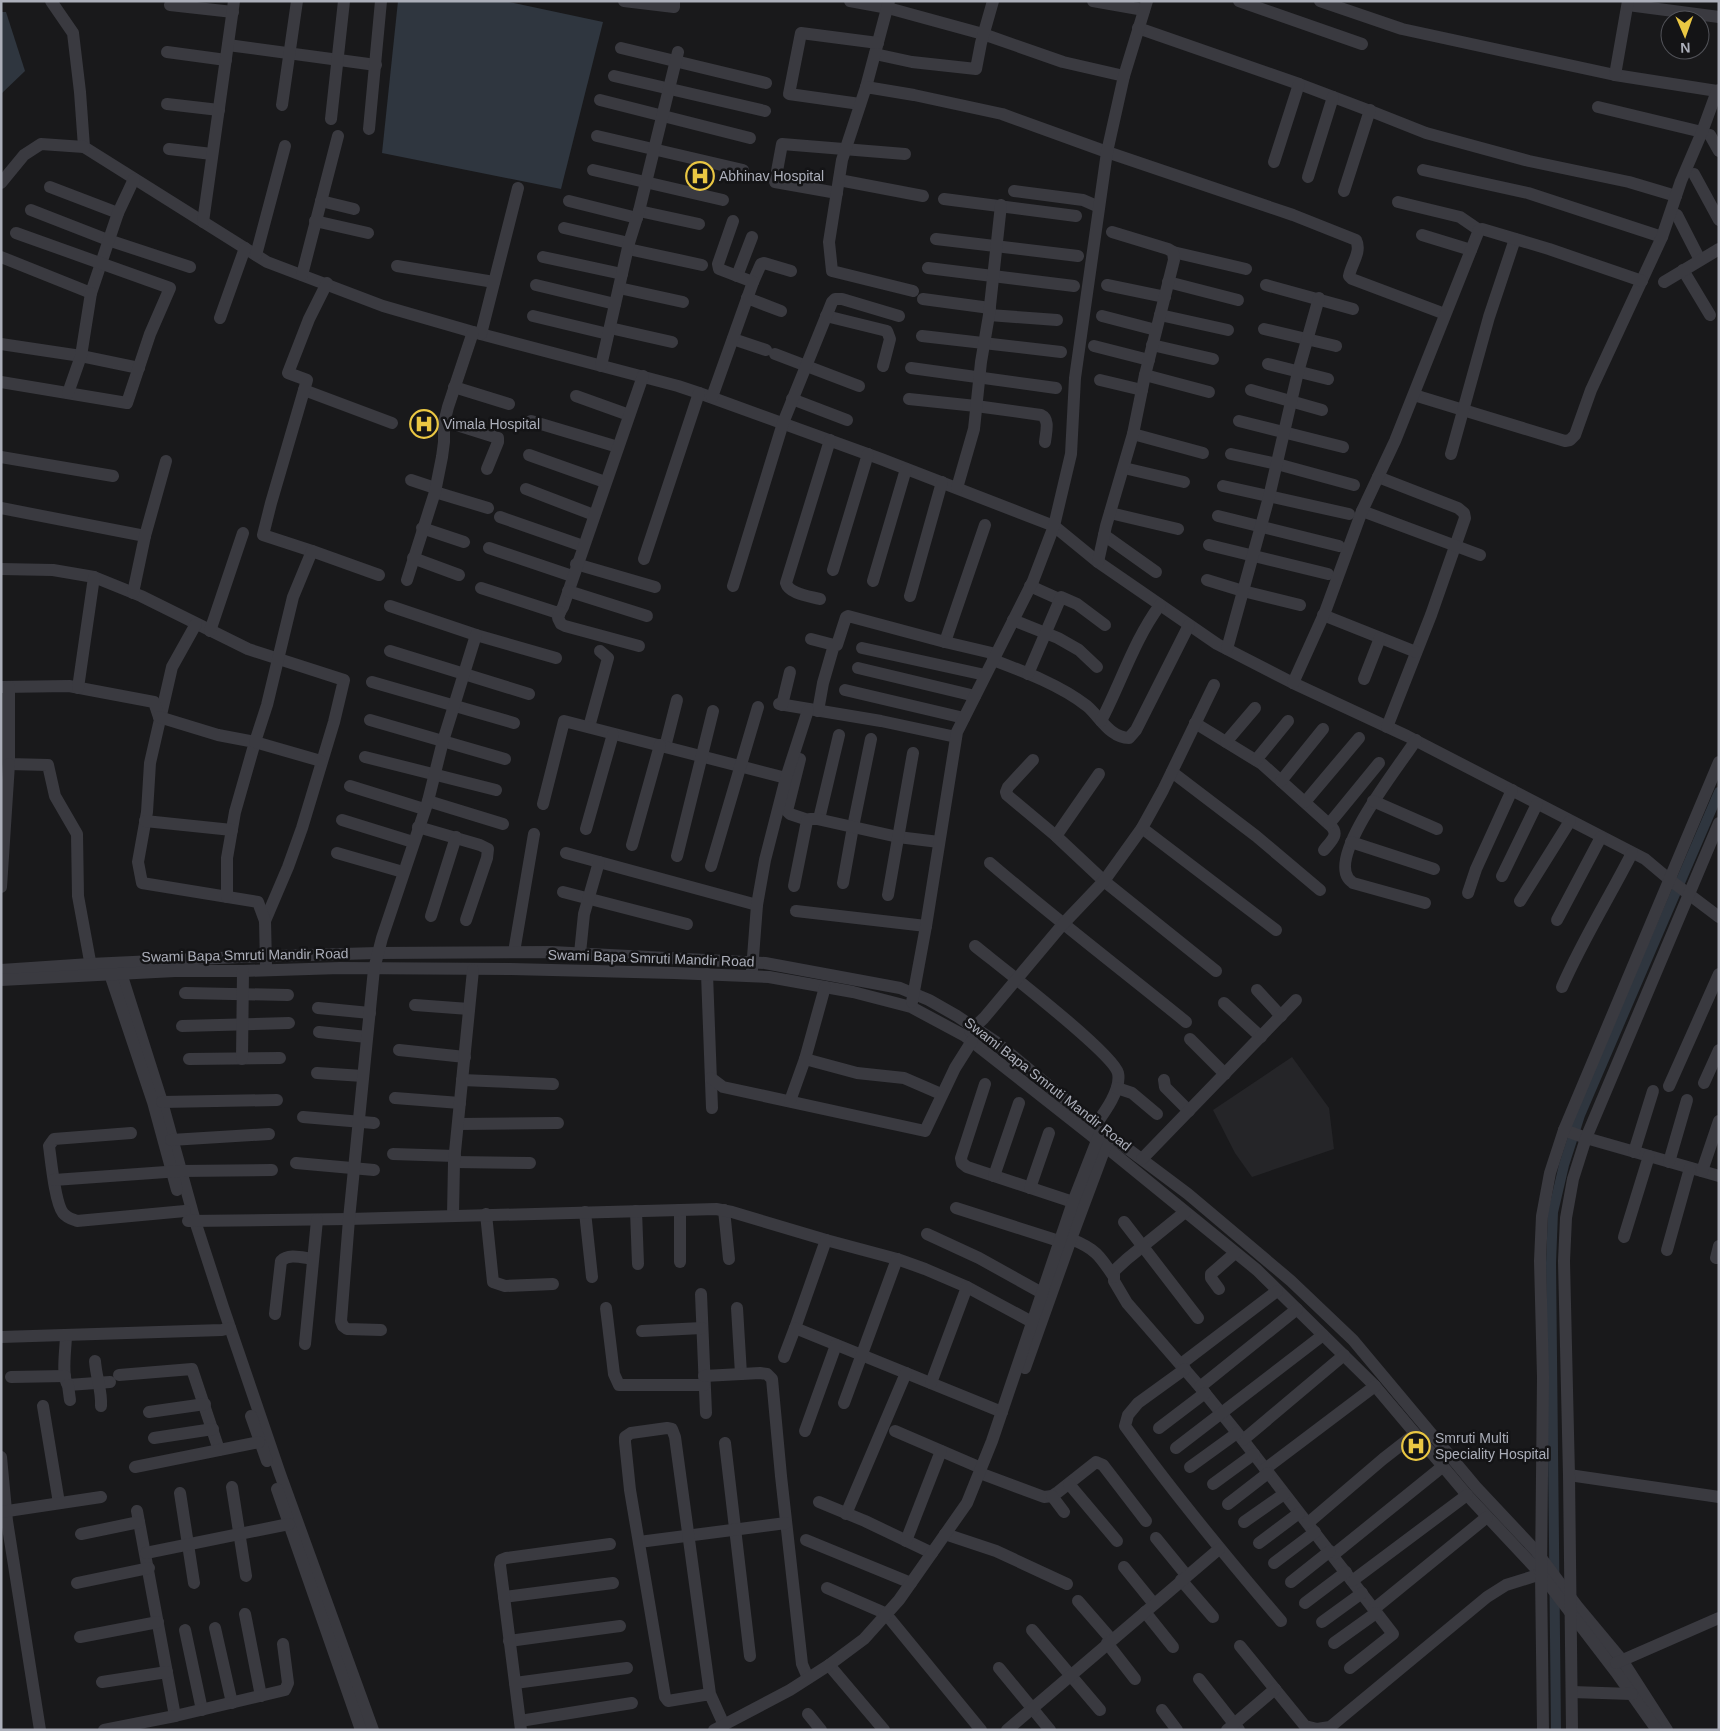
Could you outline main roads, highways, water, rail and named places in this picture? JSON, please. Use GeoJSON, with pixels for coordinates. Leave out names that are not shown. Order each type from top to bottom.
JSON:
{"type":"FeatureCollection","features":[{"type":"Feature","properties":{"kind":"waterway"},"geometry":{"type":"LineString","coordinates":[[1556,1730],[1551,1263],[1553,1212],[1564,1165],[1580,1115],[1719,792]]}},
{"type":"Feature","properties":{"kind":"place","name":"Abhinav Hospital"},"geometry":{"type":"Point","coordinates":[700,176]}},
{"type":"Feature","properties":{"kind":"place","name":"Vimala Hospital"},"geometry":{"type":"Point","coordinates":[424,424]}},
{"type":"Feature","properties":{"kind":"place","name":"Smruti Multi Speciality Hospital"},"geometry":{"type":"Point","coordinates":[1416,1446]}}]}
